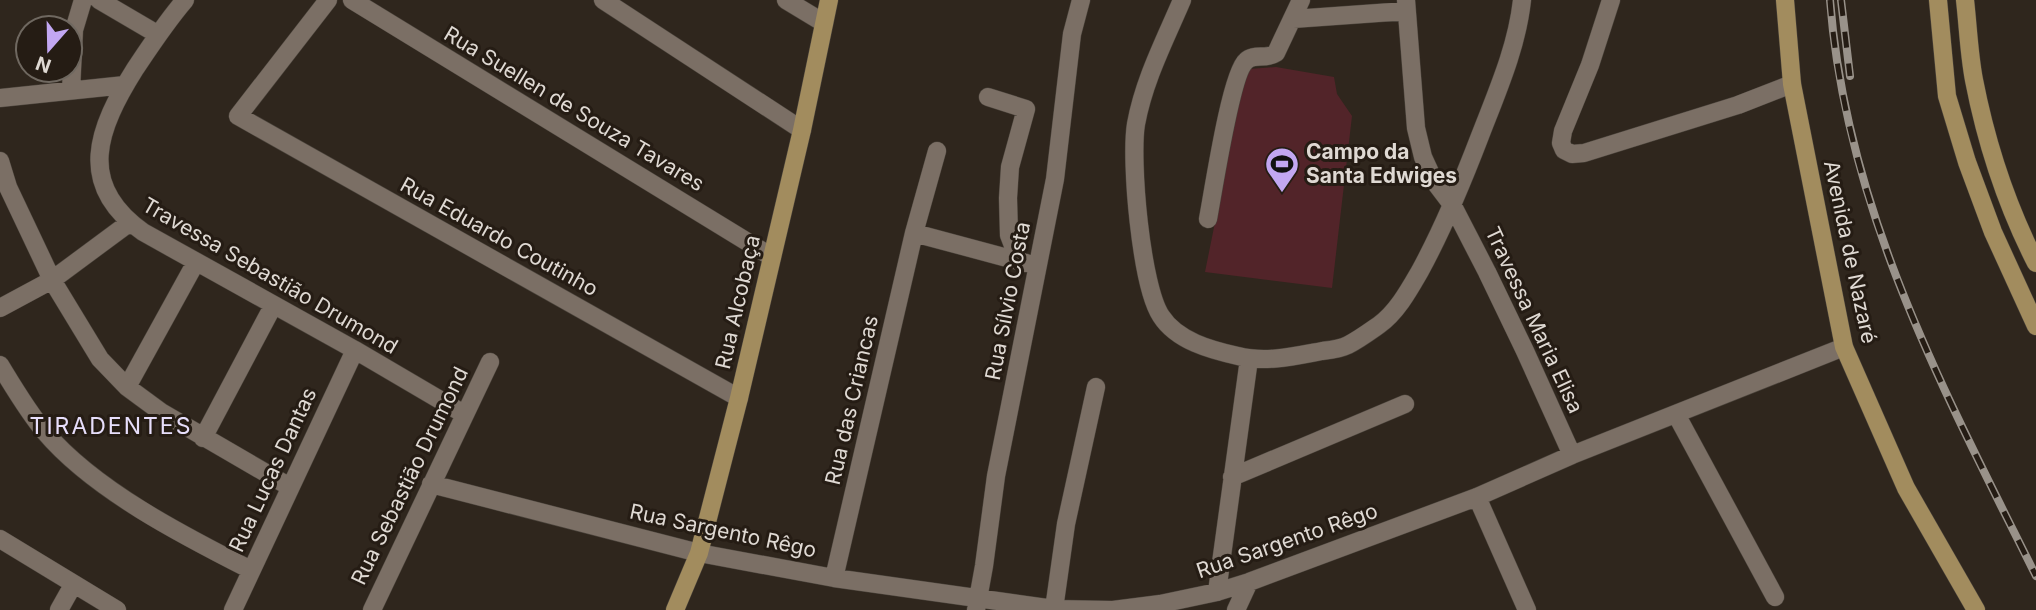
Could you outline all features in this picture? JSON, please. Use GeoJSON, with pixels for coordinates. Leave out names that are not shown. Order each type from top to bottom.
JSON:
{"type":"FeatureCollection","features":[{"type":"Feature","properties":{"kind":"main road","name":"Rua Alcobaça"},"geometry":{"type":"LineString","coordinates":[[675,610],[699,553],[802,130],[829,0]]}},
{"type":"Feature","properties":{"kind":"main road","name":"Avenida de Nazaré"},"geometry":{"type":"LineString","coordinates":[[1785,0],[1792,84],[1844,346],[1906,488],[1976,610]]}},
{"type":"Feature","properties":{"kind":"main road"},"geometry":{"type":"LineString","coordinates":[[1938,0],[1947,96],[1967,162],[1993,232],[2036,326]]}},
{"type":"Feature","properties":{"kind":"main road"},"geometry":{"type":"LineString","coordinates":[[1965,0],[1973,77],[1985,129],[2008,198],[2036,263]]}},
{"type":"Feature","properties":{"kind":"street"},"geometry":{"type":"LineString","coordinates":[[71,90],[74,30],[83,0]]}},
{"type":"Feature","properties":{"kind":"street"},"geometry":{"type":"LineString","coordinates":[[99,0],[158,34]]}},
{"type":"Feature","properties":{"kind":"street","name":"Travessa Sebastião Drumond"},"geometry":{"type":"LineString","coordinates":[[185,0],[158,34],[125,85],[104,127],[99,145],[99,166],[105,188],[116,208],[143,232],[464,414]]}},
{"type":"Feature","properties":{"kind":"street","name":"Rua Eduardo Coutinho"},"geometry":{"type":"LineString","coordinates":[[328,0],[238,116],[738,398]]}},
{"type":"Feature","properties":{"kind":"street","name":"Rua Suellen de Souza Tavares"},"geometry":{"type":"LineString","coordinates":[[352,0],[772,257]]}},
{"type":"Feature","properties":{"kind":"street"},"geometry":{"type":"LineString","coordinates":[[603,0],[802,130]]}},
{"type":"Feature","properties":{"kind":"street"},"geometry":{"type":"LineString","coordinates":[[786,0],[824,23]]}},
{"type":"Feature","properties":{"kind":"street","name":"Rua Sílvio Costa"},"geometry":{"type":"LineString","coordinates":[[978,605],[996,476],[1055,179],[1072,34],[1081,0]]}},
{"type":"Feature","properties":{"kind":"street"},"geometry":{"type":"LineString","coordinates":[[1182,0],[1145,86],[1136,125],[1134,164],[1144,260],[1152,296],[1161,317],[1183,337],[1220,352],[1250,359],[1286,358],[1346,346],[1382,324],[1404,299],[1453,206],[1507,66],[1521,15],[1522,0]]}},
{"type":"Feature","properties":{"kind":"street"},"geometry":{"type":"LineString","coordinates":[[1208,219],[1238,73],[1247,59],[1270,57],[1276,53],[1301,0]]}},
{"type":"Feature","properties":{"kind":"street"},"geometry":{"type":"LineString","coordinates":[[1611,0],[1590,65],[1563,131],[1561,143],[1564,150],[1572,154],[1584,153],[1738,105],[1792,84]]}},
{"type":"Feature","properties":{"kind":"street"},"geometry":{"type":"LineString","coordinates":[[1293,19],[1406,5]]}},
{"type":"Feature","properties":{"kind":"street","name":"Travessa Maria Elisa"},"geometry":{"type":"LineString","coordinates":[[1406,5],[1416,128],[1423,157],[1434,181],[1453,206],[1525,351],[1572,455]]}},
{"type":"Feature","properties":{"kind":"street"},"geometry":{"type":"LineString","coordinates":[[0,98],[125,85]]}},
{"type":"Feature","properties":{"kind":"street"},"geometry":{"type":"LineString","coordinates":[[988,97],[1026,109],[1010,167],[1008,198],[1009,235],[1019,261]]}},
{"type":"Feature","properties":{"kind":"street","name":"Rua das Criancas"},"geometry":{"type":"LineString","coordinates":[[834,578],[914,233],[937,150]]}},
{"type":"Feature","properties":{"kind":"street"},"geometry":{"type":"LineString","coordinates":[[0,161],[8,187],[52,280],[100,359],[127,387],[161,412],[290,487]]}},
{"type":"Feature","properties":{"kind":"street"},"geometry":{"type":"LineString","coordinates":[[0,309],[52,280],[129,222]]}},
{"type":"Feature","properties":{"kind":"street"},"geometry":{"type":"LineString","coordinates":[[914,233],[1038,266]]}},
{"type":"Feature","properties":{"kind":"street"},"geometry":{"type":"LineString","coordinates":[[127,387],[196,262]]}},
{"type":"Feature","properties":{"kind":"street"},"geometry":{"type":"LineString","coordinates":[[203,438],[273,306]]}},
{"type":"Feature","properties":{"kind":"street","name":"Rua Sargento Rêgo"},"geometry":{"type":"LineString","coordinates":[[431,484],[699,553],[978,605],[1112,610],[1160,604],[1249,582],[1477,497],[1572,455],[1844,346]]}},
{"type":"Feature","properties":{"kind":"street","name":"Rua Lucas Dantas"},"geometry":{"type":"LineString","coordinates":[[233,610],[355,351]]}},
{"type":"Feature","properties":{"kind":"street"},"geometry":{"type":"LineString","coordinates":[[1217,592],[1250,359]]}},
{"type":"Feature","properties":{"kind":"street","name":"Rua Sebastião Drumond"},"geometry":{"type":"LineString","coordinates":[[372,610],[490,362]]}},
{"type":"Feature","properties":{"kind":"street"},"geometry":{"type":"LineString","coordinates":[[0,365],[44,432],[69,457],[99,481],[141,508],[205,547],[251,570]]}},
{"type":"Feature","properties":{"kind":"street"},"geometry":{"type":"LineString","coordinates":[[1054,609],[1066,524],[1096,387]]}},
{"type":"Feature","properties":{"kind":"street"},"geometry":{"type":"LineString","coordinates":[[1232,478],[1405,404]]}},
{"type":"Feature","properties":{"kind":"street"},"geometry":{"type":"LineString","coordinates":[[1676,414],[1775,597]]}},
{"type":"Feature","properties":{"kind":"street"},"geometry":{"type":"LineString","coordinates":[[1477,497],[1527,610]]}},
{"type":"Feature","properties":{"kind":"street"},"geometry":{"type":"LineString","coordinates":[[0,539],[117,610]]}},
{"type":"Feature","properties":{"kind":"street"},"geometry":{"type":"LineString","coordinates":[[1236,610],[1249,582]]}},
{"type":"Feature","properties":{"kind":"street"},"geometry":{"type":"LineString","coordinates":[[59,610],[73,585]]}},
{"type":"Feature","properties":{"kind":"shaded area","name":"Campo da Santa Edwiges"},"geometry":{"type":"Polygon","coordinates":[[[1276,67],[1334,77],[1337,94],[1352,116],[1332,288],[1205,272],[1239,103],[1249,69],[1276,67]]]}},
{"type":"Feature","properties":{"kind":"railway"},"geometry":{"type":"LineString","coordinates":[[1830,0],[1840,77],[1856,153],[1878,226],[1904,297],[1935,368],[2036,576]]}},
{"type":"Feature","properties":{"kind":"railway"},"geometry":{"type":"LineString","coordinates":[[1841,0],[1850,76]]}},
{"type":"Feature","properties":{"kind":"place","name":"Campo da Santa Edwiges"},"geometry":{"type":"Point","coordinates":[1282,194]}},
{"type":"Feature","properties":{"kind":"district","name":"TIRADENTES"},"geometry":{"type":"Point","coordinates":[111,426]}}]}
